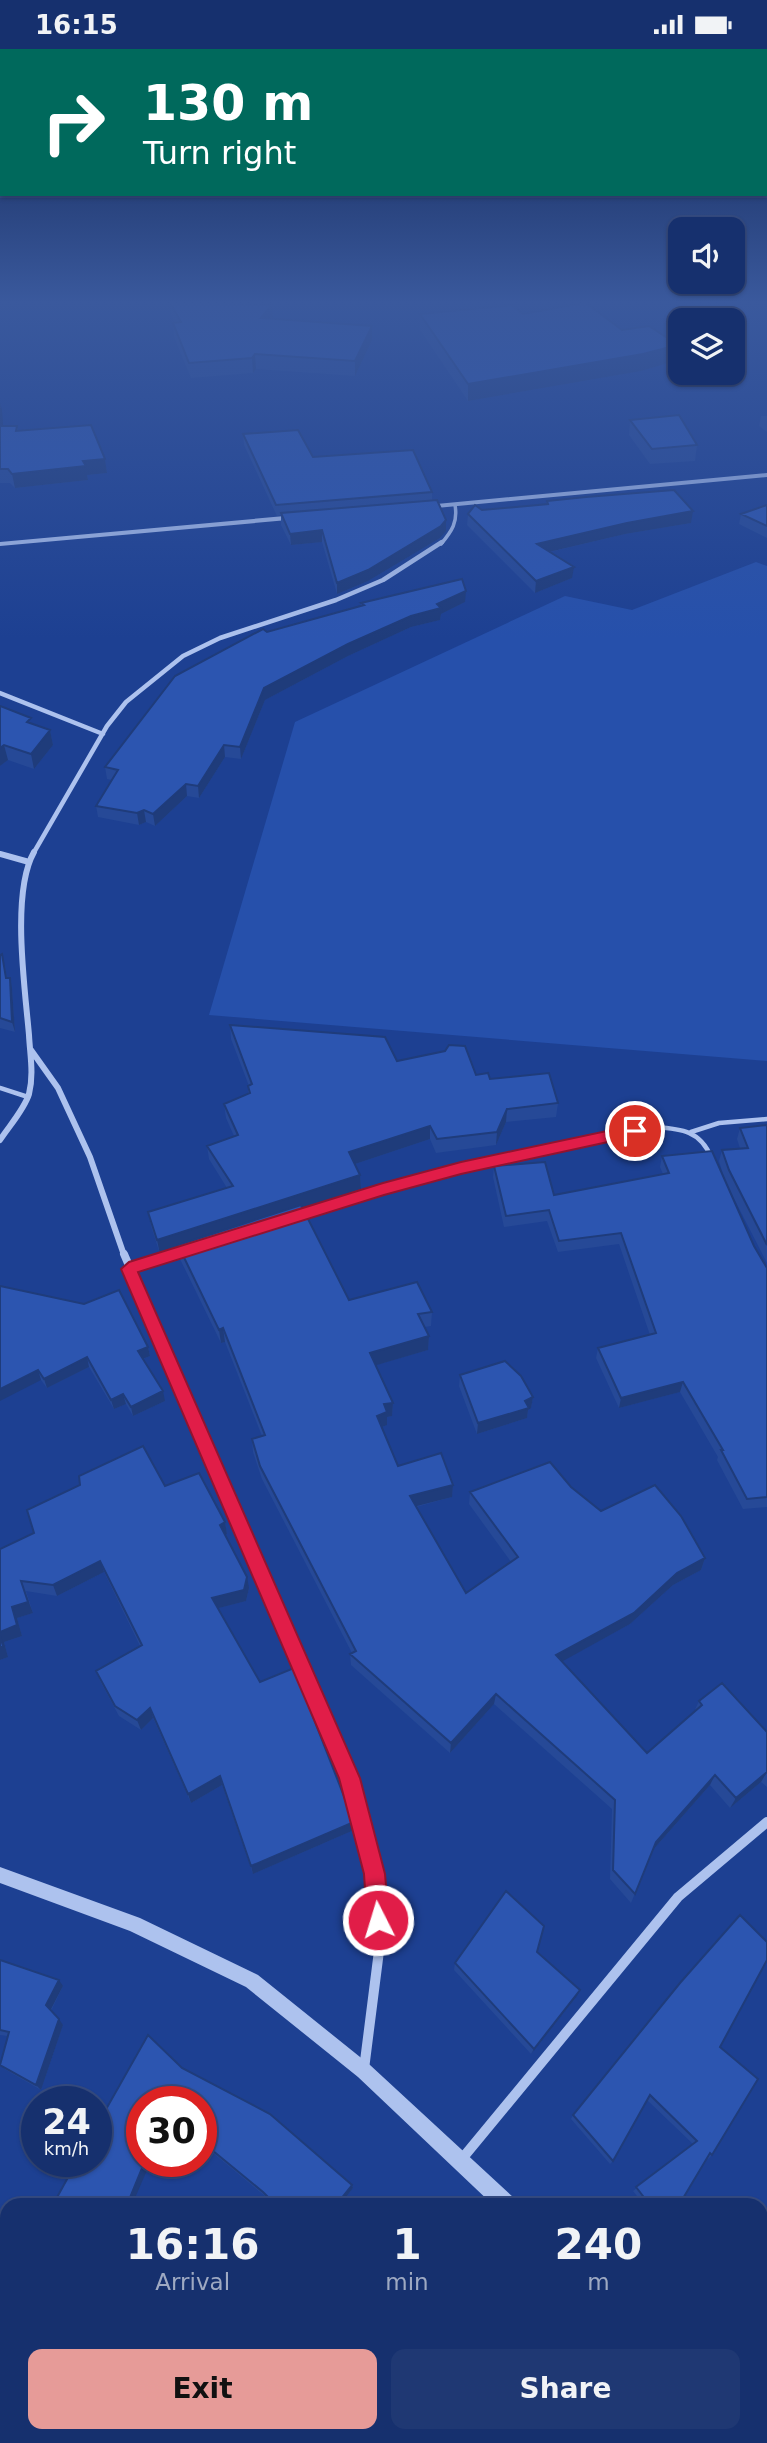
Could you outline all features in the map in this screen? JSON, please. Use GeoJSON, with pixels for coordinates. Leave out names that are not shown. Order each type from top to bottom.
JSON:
{"type":"FeatureCollection","features":[{"type":"Feature","properties":{"kind":"street"},"geometry":{"type":"LineString","coordinates":[[415,508],[767,475]]}},
{"type":"Feature","properties":{"kind":"street"},"geometry":{"type":"LineString","coordinates":[[0,1140],[27,1097],[32,1074],[23,967],[23,889],[29,862],[103,734],[126,702],[183,656],[220,638],[336,600],[383,580],[439,546],[452,531],[457,518],[455,505]]}},
{"type":"Feature","properties":{"kind":"street"},"geometry":{"type":"LineString","coordinates":[[0,544],[309,516]]}},
{"type":"Feature","properties":{"kind":"street"},"geometry":{"type":"LineString","coordinates":[[0,693],[103,734]]}},
{"type":"Feature","properties":{"kind":"street"},"geometry":{"type":"LineString","coordinates":[[0,854],[29,862]]}},
{"type":"Feature","properties":{"kind":"street"},"geometry":{"type":"LineString","coordinates":[[31,1050],[58,1088],[90,1157],[129,1269],[350,1778],[374,1874],[380,1943],[364,2071]]}},
{"type":"Feature","properties":{"kind":"street"},"geometry":{"type":"LineString","coordinates":[[460,2160],[678,1897],[767,1822]]}},
{"type":"Feature","properties":{"kind":"street"},"geometry":{"type":"LineString","coordinates":[[0,1875],[134,1924],[252,1981],[364,2071],[500,2198]]}},
{"type":"Feature","properties":{"kind":"lane"},"geometry":{"type":"LineString","coordinates":[[0,1087],[27,1097]]}},
{"type":"Feature","properties":{"kind":"lane"},"geometry":{"type":"LineString","coordinates":[[295,1218],[396,1186],[558,1146],[654,1127],[691,1132],[719,1123],[767,1119]]}},
{"type":"Feature","properties":{"kind":"lane"},"geometry":{"type":"LineString","coordinates":[[691,1132],[707,1143],[714,1163]]}},
{"type":"Feature","properties":{"kind":"lane"},"geometry":{"type":"LineString","coordinates":[[129,1269],[197,1248]]}},
{"type":"Feature","properties":{"kind":"shaded area"},"geometry":{"type":"Polygon","coordinates":[[[756,562],[767,566],[767,1061],[209,1015],[295,722],[565,596],[632,610],[756,562]]]}},
{"type":"Feature","properties":{"kind":"building"},"geometry":{"type":"Polygon","coordinates":[[[0,415],[2,426],[17,426],[16,431],[91,425],[105,459],[83,461],[86,466],[12,474],[8,469],[0,469],[0,415]]]}},
{"type":"Feature","properties":{"kind":"building"},"geometry":{"type":"Polygon","coordinates":[[[679,415],[697,445],[652,449],[630,420],[679,415]]]}},
{"type":"Feature","properties":{"kind":"building"},"geometry":{"type":"Polygon","coordinates":[[[298,430],[313,457],[413,450],[432,492],[276,505],[243,434],[298,430]]]}},
{"type":"Feature","properties":{"kind":"building"},"geometry":{"type":"Polygon","coordinates":[[[674,490],[693,511],[537,544],[574,567],[536,581],[468,514],[475,505],[482,510],[548,504],[547,501],[674,490]]]}},
{"type":"Feature","properties":{"kind":"building"},"geometry":{"type":"Polygon","coordinates":[[[437,500],[446,520],[441,526],[368,570],[337,583],[322,530],[290,534],[281,513],[437,500]]]}},
{"type":"Feature","properties":{"kind":"building"},"geometry":{"type":"Polygon","coordinates":[[[767,505],[767,526],[741,514],[767,505]]]}},
{"type":"Feature","properties":{"kind":"building"},"geometry":{"type":"Polygon","coordinates":[[[462,579],[466,591],[437,604],[441,608],[411,616],[348,644],[264,688],[240,747],[224,745],[198,786],[186,784],[153,814],[144,810],[137,813],[96,806],[118,770],[105,767],[175,676],[263,629],[267,632],[364,605],[361,603],[462,579]]]}},
{"type":"Feature","properties":{"kind":"building"},"geometry":{"type":"Polygon","coordinates":[[[0,706],[31,718],[27,722],[50,730],[31,754],[4,745],[0,748],[0,706]]]}},
{"type":"Feature","properties":{"kind":"building"},"geometry":{"type":"Polygon","coordinates":[[[2,954],[6,978],[10,978],[12,1022],[0,1018],[2,954]]]}},
{"type":"Feature","properties":{"kind":"building"},"geometry":{"type":"Polygon","coordinates":[[[230,1025],[385,1037],[397,1061],[445,1051],[449,1045],[465,1046],[476,1075],[488,1073],[490,1079],[549,1073],[558,1103],[507,1109],[497,1132],[437,1139],[430,1126],[349,1152],[360,1175],[157,1240],[148,1212],[233,1186],[207,1146],[238,1135],[224,1104],[250,1093],[248,1086],[252,1084],[230,1025]]]}},
{"type":"Feature","properties":{"kind":"building"},"geometry":{"type":"Polygon","coordinates":[[[767,1125],[767,1245],[729,1170],[722,1150],[748,1148],[740,1128],[767,1125]]]}},
{"type":"Feature","properties":{"kind":"building"},"geometry":{"type":"Polygon","coordinates":[[[712,1151],[754,1246],[767,1268],[767,1497],[747,1499],[723,1450],[683,1382],[621,1398],[598,1348],[656,1333],[621,1233],[559,1241],[549,1210],[506,1216],[494,1166],[545,1162],[554,1195],[669,1173],[662,1156],[712,1151]]]}},
{"type":"Feature","properties":{"kind":"building"},"geometry":{"type":"Polygon","coordinates":[[[301,1205],[349,1300],[417,1282],[432,1312],[418,1314],[429,1336],[370,1353],[393,1403],[384,1404],[387,1412],[377,1416],[398,1466],[441,1453],[453,1485],[410,1496],[466,1593],[518,1557],[470,1492],[550,1462],[571,1487],[601,1511],[655,1485],[681,1516],[705,1558],[677,1573],[634,1613],[556,1655],[647,1753],[702,1705],[699,1701],[722,1683],[767,1732],[767,1772],[736,1798],[715,1775],[656,1842],[635,1894],[613,1870],[615,1800],[496,1694],[451,1743],[350,1654],[356,1651],[260,1466],[252,1439],[265,1435],[223,1328],[219,1330],[178,1245],[301,1205]]]}},
{"type":"Feature","properties":{"kind":"building"},"geometry":{"type":"Polygon","coordinates":[[[0,1286],[84,1304],[119,1290],[148,1347],[138,1351],[163,1391],[131,1407],[123,1394],[111,1400],[87,1357],[44,1379],[38,1370],[0,1389],[0,1286]]]}},
{"type":"Feature","properties":{"kind":"building"},"geometry":{"type":"Polygon","coordinates":[[[505,1361],[521,1376],[533,1397],[525,1401],[529,1408],[478,1423],[460,1375],[505,1361]]]}},
{"type":"Feature","properties":{"kind":"building"},"geometry":{"type":"Polygon","coordinates":[[[143,1446],[165,1486],[199,1473],[225,1522],[220,1525],[247,1577],[244,1590],[212,1598],[260,1682],[294,1668],[354,1822],[251,1866],[220,1776],[188,1794],[150,1708],[137,1720],[115,1706],[96,1671],[142,1645],[100,1561],[53,1585],[21,1581],[28,1602],[12,1607],[17,1625],[0,1632],[0,1549],[34,1533],[27,1510],[80,1485],[79,1476],[143,1446]]]}},
{"type":"Feature","properties":{"kind":"building"},"geometry":{"type":"Polygon","coordinates":[[[506,1891],[544,1926],[537,1952],[580,1990],[534,2049],[455,1963],[506,1891]]]}},
{"type":"Feature","properties":{"kind":"building"},"geometry":{"type":"Polygon","coordinates":[[[740,1915],[767,1942],[767,1960],[720,2047],[758,2079],[683,2198],[645,2198],[636,2187],[697,2141],[650,2095],[613,2161],[573,2115],[680,1983],[740,1915]]]}},
{"type":"Feature","properties":{"kind":"building"},"geometry":{"type":"Polygon","coordinates":[[[0,1960],[59,1980],[46,2005],[59,2019],[36,2085],[0,2065],[9,2032],[0,2030],[0,1960]]]}},
{"type":"Feature","properties":{"kind":"building"},"geometry":{"type":"Polygon","coordinates":[[[148,2035],[182,2068],[216,2086],[126,2086],[126,2177],[138,2177],[130,2198],[57,2198],[68,2177],[112,2177],[112,2099],[148,2035]]]}},
{"type":"Feature","properties":{"kind":"building"},"geometry":{"type":"Polygon","coordinates":[[[217,2086],[270,2114],[352,2185],[342,2198],[269,2198],[217,2154],[217,2086]]]}},
{"type":"Feature","properties":{"kind":"route"},"geometry":{"type":"LineString","coordinates":[[378,1920],[374,1874],[350,1778],[262,1581],[129,1269],[383,1189],[461,1168],[635,1131]]}}]}
